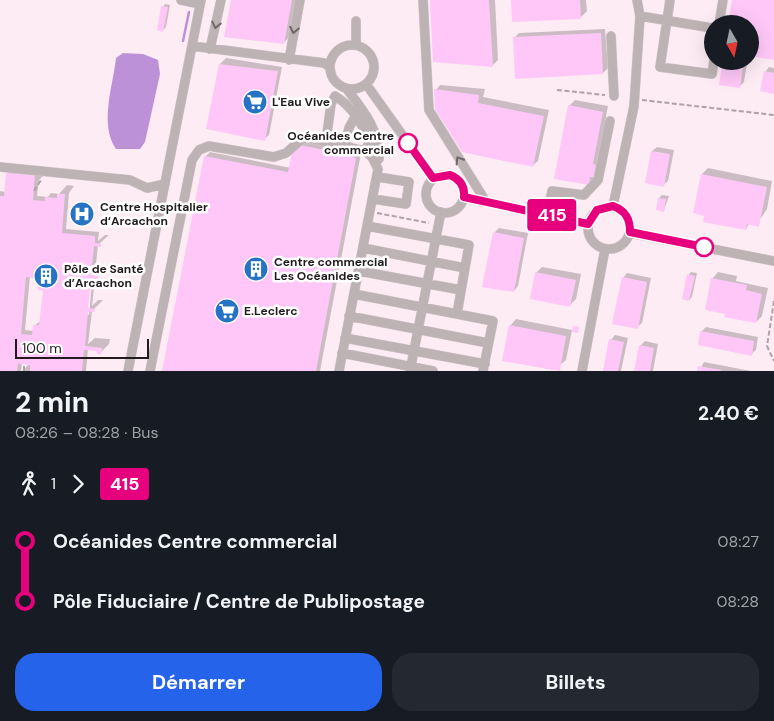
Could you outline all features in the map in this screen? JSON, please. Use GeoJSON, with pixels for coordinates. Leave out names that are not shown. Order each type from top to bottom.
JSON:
{"type":"FeatureCollection","features":[{"type":"Feature","properties":{"kind":"street"},"geometry":{"type":"LineString","coordinates":[[128,371],[201,2],[181,0]]}},
{"type":"Feature","properties":{"kind":"street"},"geometry":{"type":"LineString","coordinates":[[210,50],[221,0]]}},
{"type":"Feature","properties":{"kind":"street"},"geometry":{"type":"LineString","coordinates":[[289,60],[300,0]]}},
{"type":"Feature","properties":{"kind":"street"},"geometry":{"type":"LineString","coordinates":[[423,0],[428,110],[483,197],[482,202]]}},
{"type":"Feature","properties":{"kind":"street"},"geometry":{"type":"LineString","coordinates":[[613,206],[634,99],[640,16],[637,0]]}},
{"type":"Feature","properties":{"kind":"street"},"geometry":{"type":"LineString","coordinates":[[670,0],[660,67],[712,74],[713,70]]}},
{"type":"Feature","properties":{"kind":"street"},"geometry":{"type":"LineString","coordinates":[[720,15],[723,0]]}},
{"type":"Feature","properties":{"kind":"street"},"geometry":{"type":"LineString","coordinates":[[640,16],[704,27]]}},
{"type":"Feature","properties":{"kind":"street"},"geometry":{"type":"LineString","coordinates":[[356,22],[356,45]]}},
{"type":"Feature","properties":{"kind":"street"},"geometry":{"type":"LineString","coordinates":[[611,36],[614,96]]}},
{"type":"Feature","properties":{"kind":"street"},"geometry":{"type":"LineString","coordinates":[[330,67],[335,53],[348,46],[356,45],[369,52],[372,59],[373,72],[366,84],[360,87],[346,88]]}},
{"type":"Feature","properties":{"kind":"street"},"geometry":{"type":"LineString","coordinates":[[192,46],[210,50],[324,63],[330,67],[335,80],[346,88],[366,114],[374,129],[380,149],[379,159],[375,162]]}},
{"type":"Feature","properties":{"kind":"street"},"geometry":{"type":"LineString","coordinates":[[366,84],[433,178]]}},
{"type":"Feature","properties":{"kind":"street"},"geometry":{"type":"LineString","coordinates":[[326,141],[331,104],[335,96],[344,102],[356,115],[365,129],[369,144],[365,151]]}},
{"type":"Feature","properties":{"kind":"street"},"geometry":{"type":"LineString","coordinates":[[345,145],[349,128],[356,115]]}},
{"type":"Feature","properties":{"kind":"street"},"geometry":{"type":"LineString","coordinates":[[547,214],[552,191],[584,195],[598,180],[610,121]]}},
{"type":"Feature","properties":{"kind":"street"},"geometry":{"type":"LineString","coordinates":[[150,371],[192,160],[198,150],[209,146],[274,157],[286,153],[302,139],[326,141],[365,151],[375,162],[378,169],[378,177],[342,353],[339,371],[343,371]]}},
{"type":"Feature","properties":{"kind":"street"},"geometry":{"type":"LineString","coordinates":[[0,168],[130,180],[147,188],[165,184]]}},
{"type":"Feature","properties":{"kind":"street"},"geometry":{"type":"LineString","coordinates":[[444,174],[455,177],[463,186],[464,197],[458,208],[453,211],[441,212],[435,210],[427,200],[426,188],[433,178],[444,174]]}},
{"type":"Feature","properties":{"kind":"street"},"geometry":{"type":"LineString","coordinates":[[373,199],[406,204],[409,182],[378,177]]}},
{"type":"Feature","properties":{"kind":"street"},"geometry":{"type":"LineString","coordinates":[[464,197],[588,224]]}},
{"type":"Feature","properties":{"kind":"street"},"geometry":{"type":"LineString","coordinates":[[613,206],[628,217],[630,232],[624,243],[618,247],[605,249],[593,241],[589,235],[588,224],[597,210],[613,206]]}},
{"type":"Feature","properties":{"kind":"street"},"geometry":{"type":"LineString","coordinates":[[410,369],[441,212]]}},
{"type":"Feature","properties":{"kind":"street"},"geometry":{"type":"LineString","coordinates":[[367,226],[469,245],[457,314]]}},
{"type":"Feature","properties":{"kind":"street"},"geometry":{"type":"LineString","coordinates":[[630,232],[774,261]]}},
{"type":"Feature","properties":{"kind":"street"},"geometry":{"type":"LineString","coordinates":[[363,248],[465,268]]}},
{"type":"Feature","properties":{"kind":"street"},"geometry":{"type":"LineString","coordinates":[[582,371],[605,249]]}},
{"type":"Feature","properties":{"kind":"street"},"geometry":{"type":"LineString","coordinates":[[359,270],[461,290]]}},
{"type":"Feature","properties":{"kind":"street"},"geometry":{"type":"LineString","coordinates":[[345,338],[413,350],[484,367],[493,321],[354,294]]}},
{"type":"Feature","properties":{"kind":"street"},"geometry":{"type":"LineString","coordinates":[[349,316],[488,343]]}},
{"type":"Feature","properties":{"kind":"street"},"geometry":{"type":"LineString","coordinates":[[342,353],[410,369],[433,371]]}},
{"type":"Feature","properties":{"kind":"path"},"geometry":{"type":"LineString","coordinates":[[557,90],[614,96]]}},
{"type":"Feature","properties":{"kind":"path"},"geometry":{"type":"LineString","coordinates":[[634,99],[774,115]]}},
{"type":"Feature","properties":{"kind":"path"},"geometry":{"type":"LineString","coordinates":[[34,191],[46,172]]}},
{"type":"Feature","properties":{"kind":"path"},"geometry":{"type":"LineString","coordinates":[[370,212],[439,224]]}},
{"type":"Feature","properties":{"kind":"path"},"geometry":{"type":"LineString","coordinates":[[774,301],[767,346],[774,361]]}},
{"type":"Feature","properties":{"kind":"path"},"geometry":{"type":"LineString","coordinates":[[24,364],[24,371]]}},
{"type":"Feature","properties":{"kind":"shaded area"},"geometry":{"type":"Polygon","coordinates":[[[123,53],[143,54],[158,60],[160,74],[145,142],[140,149],[116,149],[108,128],[109,105],[116,58],[123,53]]]}},
{"type":"Feature","properties":{"kind":"building"},"geometry":{"type":"Polygon","coordinates":[[[231,0],[292,0],[284,44],[224,37],[231,0]]]}},
{"type":"Feature","properties":{"kind":"building"},"geometry":{"type":"Polygon","coordinates":[[[430,0],[489,0],[493,67],[433,62],[430,0]]]}},
{"type":"Feature","properties":{"kind":"building"},"geometry":{"type":"Polygon","coordinates":[[[511,0],[580,0],[581,19],[512,22],[511,0]]]}},
{"type":"Feature","properties":{"kind":"building"},"geometry":{"type":"Polygon","coordinates":[[[732,0],[774,0],[774,60],[759,58],[759,15],[730,15],[732,0]]]}},
{"type":"Feature","properties":{"kind":"building"},"geometry":{"type":"Polygon","coordinates":[[[161,6],[168,7],[163,32],[157,30],[161,6]]]}},
{"type":"Feature","properties":{"kind":"building"},"geometry":{"type":"Polygon","coordinates":[[[601,33],[603,74],[515,79],[513,37],[601,33]]]}},
{"type":"Feature","properties":{"kind":"building"},"geometry":{"type":"Polygon","coordinates":[[[219,64],[278,71],[265,141],[206,129],[219,64]]]}},
{"type":"Feature","properties":{"kind":"building"},"geometry":{"type":"Polygon","coordinates":[[[721,70],[743,70],[740,88],[719,85],[721,70]]]}},
{"type":"Feature","properties":{"kind":"building"},"geometry":{"type":"Polygon","coordinates":[[[764,71],[774,73],[774,94],[760,91],[764,71]]]}},
{"type":"Feature","properties":{"kind":"building"},"geometry":{"type":"Polygon","coordinates":[[[434,89],[479,95],[478,103],[544,116],[533,167],[462,152],[435,109],[434,89]]]}},
{"type":"Feature","properties":{"kind":"building"},"geometry":{"type":"Polygon","coordinates":[[[568,105],[603,112],[593,164],[597,165],[594,177],[590,177],[589,185],[554,179],[568,105]]]}},
{"type":"Feature","properties":{"kind":"building","name":"Centre commercial Les Océanides"},"geometry":{"type":"Polygon","coordinates":[[[299,145],[351,155],[356,159],[316,371],[162,371],[204,156],[288,172],[293,147],[299,145]]]}},
{"type":"Feature","properties":{"kind":"building"},"geometry":{"type":"Polygon","coordinates":[[[651,151],[670,154],[664,187],[645,183],[651,151]]]}},
{"type":"Feature","properties":{"kind":"building","name":"Pôle de Santé d’Arcachon"},"geometry":{"type":"Polygon","coordinates":[[[6,173],[35,175],[33,200],[45,201],[45,197],[57,198],[57,194],[65,194],[62,233],[95,236],[95,243],[101,244],[101,247],[94,246],[91,275],[98,275],[98,279],[91,279],[88,308],[95,309],[94,312],[88,312],[85,346],[102,348],[101,355],[97,354],[97,351],[84,350],[82,371],[30,371],[30,365],[18,364],[17,371],[0,371],[0,196],[4,196],[6,173]],[[26,277],[21,334],[32,335],[33,325],[39,325],[43,291],[38,290],[39,279],[26,277]]]}},
{"type":"Feature","properties":{"kind":"building"},"geometry":{"type":"Polygon","coordinates":[[[701,174],[767,187],[759,227],[747,224],[746,230],[703,222],[704,216],[693,213],[701,174]]]}},
{"type":"Feature","properties":{"kind":"building"},"geometry":{"type":"Polygon","coordinates":[[[658,198],[666,199],[664,212],[656,210],[658,198]]]}},
{"type":"Feature","properties":{"kind":"building"},"geometry":{"type":"Polygon","coordinates":[[[493,232],[524,238],[514,292],[482,287],[493,232]]]}},
{"type":"Feature","properties":{"kind":"building"},"geometry":{"type":"Polygon","coordinates":[[[535,272],[576,280],[570,307],[530,299],[535,272]]]}},
{"type":"Feature","properties":{"kind":"building"},"geometry":{"type":"Polygon","coordinates":[[[687,274],[695,276],[689,301],[682,299],[687,274]]]}},
{"type":"Feature","properties":{"kind":"building"},"geometry":{"type":"Polygon","coordinates":[[[622,277],[647,282],[638,329],[612,324],[622,277]]]}},
{"type":"Feature","properties":{"kind":"building"},"geometry":{"type":"Polygon","coordinates":[[[711,278],[747,285],[746,290],[762,294],[756,323],[724,317],[725,314],[705,310],[711,278]]]}},
{"type":"Feature","properties":{"kind":"building"},"geometry":{"type":"Polygon","coordinates":[[[509,325],[566,336],[560,371],[502,361],[509,325]]]}},
{"type":"Feature","properties":{"kind":"building"},"geometry":{"type":"Polygon","coordinates":[[[573,326],[579,327],[578,333],[572,332],[573,326]]]}},
{"type":"Feature","properties":{"kind":"building"},"geometry":{"type":"Polygon","coordinates":[[[700,331],[754,341],[752,356],[698,345],[700,331]]]}},
{"type":"Feature","properties":{"kind":"building"},"geometry":{"type":"Polygon","coordinates":[[[609,339],[624,342],[618,371],[603,371],[609,339]]]}},
{"type":"Feature","properties":{"kind":"building"},"geometry":{"type":"Polygon","coordinates":[[[639,345],[654,348],[650,371],[634,371],[639,345]]]}},
{"type":"Feature","properties":{"kind":"building"},"geometry":{"type":"Polygon","coordinates":[[[698,366],[721,370],[721,371],[697,371],[698,366]]]}},
{"type":"Feature","properties":{"kind":"waterway"},"geometry":{"type":"LineString","coordinates":[[183,41],[189,12]]}},
{"type":"Feature","properties":{"kind":"bus line","name":"415"},"geometry":{"type":"LineString","coordinates":[[408,143],[433,178],[444,174],[455,177],[460,181],[463,186],[464,197],[588,224],[592,215],[597,210],[613,206],[628,217],[630,232],[704,247]]}},
{"type":"Feature","properties":{"kind":"place","name":"L'Eau Vive"},"geometry":{"type":"Point","coordinates":[255,102]}},
{"type":"Feature","properties":{"kind":"place","name":"Océanides Centre commercial"},"geometry":{"type":"Point","coordinates":[408,143]}},
{"type":"Feature","properties":{"kind":"place","name":"Centre Hospitalier d‘Arcachon"},"geometry":{"type":"Point","coordinates":[82,214]}},
{"type":"Feature","properties":{"kind":"place","name":"Centre commercial Les Océanides"},"geometry":{"type":"Point","coordinates":[256,269]}},
{"type":"Feature","properties":{"kind":"place","name":"Pôle de Santé d’Arcachon"},"geometry":{"type":"Point","coordinates":[46,276]}},
{"type":"Feature","properties":{"kind":"place","name":"E.Leclerc"},"geometry":{"type":"Point","coordinates":[227,311]}}]}
